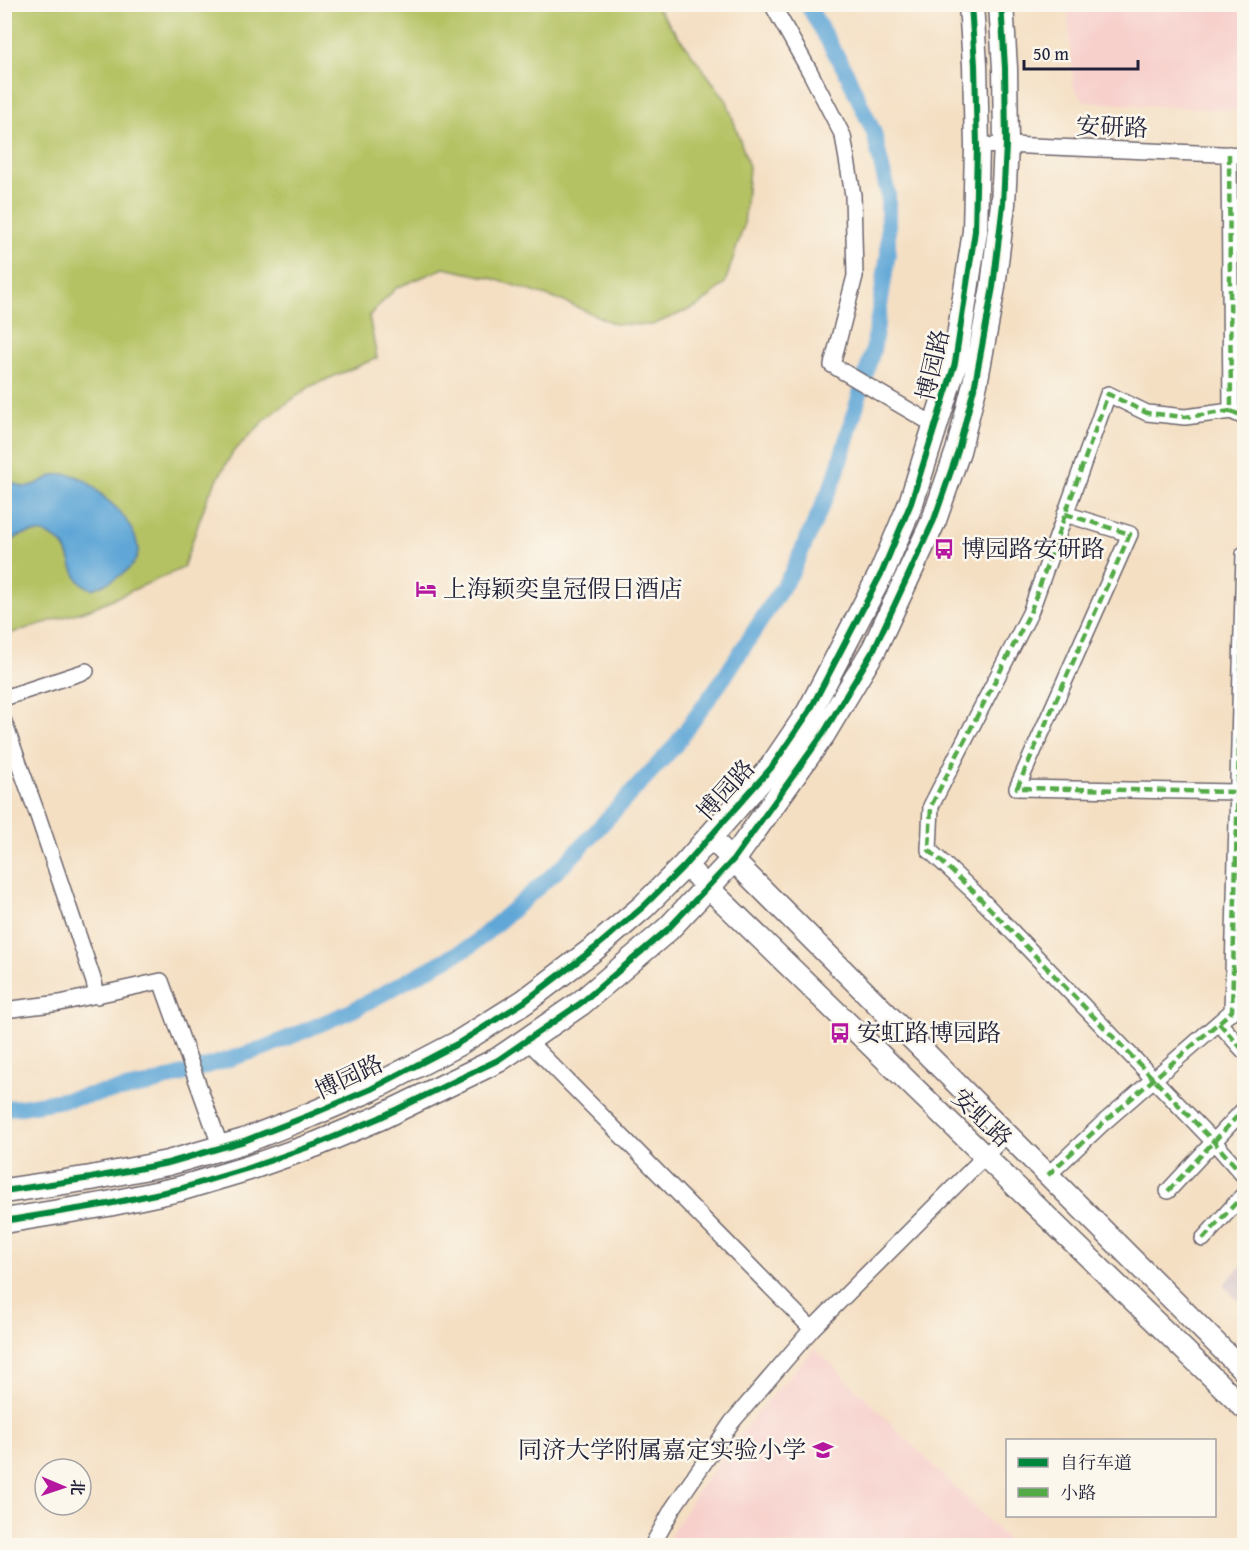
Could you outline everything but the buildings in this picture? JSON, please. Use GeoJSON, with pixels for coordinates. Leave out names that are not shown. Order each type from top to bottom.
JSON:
{"type":"FeatureCollection","features":[{"type":"Feature","properties":{"kind":"main road","name":"博园路"},"geometry":{"type":"LineString","coordinates":[[4,1191],[124,1172],[244,1141],[370,1089],[456,1044],[524,1002],[644,907],[685,865],[771,768],[809,712],[882,572],[911,503],[955,363],[975,231],[977,146],[971,4]]}},
{"type":"Feature","properties":{"kind":"main road","name":"博园路"},"geometry":{"type":"LineString","coordinates":[[4,1221],[108,1204],[179,1189],[249,1168],[317,1144],[379,1118],[488,1065],[581,1003],[668,929],[733,860],[823,734],[868,659],[934,520],[958,452],[977,372],[993,287],[1003,204],[1006,145],[1001,4]]}},
{"type":"Feature","properties":{"kind":"main road","name":"安虹路"},"geometry":{"type":"LineString","coordinates":[[709,836],[1245,1371]]}},
{"type":"Feature","properties":{"kind":"main road","name":"安虹路"},"geometry":{"type":"LineString","coordinates":[[685,865],[1245,1408]]}},
{"type":"Feature","properties":{"kind":"street"},"geometry":{"type":"LineString","coordinates":[[772,4],[843,136],[853,195],[855,276],[832,365],[936,426]]}},
{"type":"Feature","properties":{"kind":"street","name":"安研路"},"geometry":{"type":"LineString","coordinates":[[977,146],[1006,145],[1245,154]]}},
{"type":"Feature","properties":{"kind":"street"},"geometry":{"type":"LineString","coordinates":[[1229,154],[1238,414],[1185,417],[1147,413],[1108,394],[1030,613],[931,806],[929,850],[974,892],[1245,1176]]}},
{"type":"Feature","properties":{"kind":"street"},"geometry":{"type":"LineString","coordinates":[[1065,514],[1130,534],[1017,788],[1238,792]]}},
{"type":"Feature","properties":{"kind":"street"},"geometry":{"type":"LineString","coordinates":[[1048,1175],[1102,1124],[1238,1005],[1240,880],[1238,792],[1242,720],[1245,554]]}},
{"type":"Feature","properties":{"kind":"street"},"geometry":{"type":"LineString","coordinates":[[4,698],[86,671]]}},
{"type":"Feature","properties":{"kind":"street"},"geometry":{"type":"LineString","coordinates":[[4,722],[83,948],[97,996]]}},
{"type":"Feature","properties":{"kind":"street"},"geometry":{"type":"LineString","coordinates":[[4,1010],[60,1003],[161,981],[221,1148]]}},
{"type":"Feature","properties":{"kind":"street"},"geometry":{"type":"LineString","coordinates":[[1219,1023],[1245,1051]]}},
{"type":"Feature","properties":{"kind":"street"},"geometry":{"type":"LineString","coordinates":[[527,1040],[812,1329]]}},
{"type":"Feature","properties":{"kind":"street"},"geometry":{"type":"LineString","coordinates":[[1168,1191],[1245,1109]]}},
{"type":"Feature","properties":{"kind":"street"},"geometry":{"type":"LineString","coordinates":[[652,1545],[673,1508],[732,1422],[812,1329],[1008,1134]]}},
{"type":"Feature","properties":{"kind":"street"},"geometry":{"type":"LineString","coordinates":[[1203,1239],[1245,1194]]}},
{"type":"Feature","properties":{"kind":"shaded area"},"geometry":{"type":"Polygon","coordinates":[[[1067,5],[1244,5],[1244,111],[1086,102],[1074,89],[1067,5]]]}},
{"type":"Feature","properties":{"kind":"shaded area"},"geometry":{"type":"Polygon","coordinates":[[[1244,1263],[1244,1307],[1223,1285],[1244,1263]]]}},
{"type":"Feature","properties":{"kind":"shaded area","name":"同济大学附属嘉定实验小学"},"geometry":{"type":"Polygon","coordinates":[[[815,1348],[1013,1545],[665,1545],[698,1490],[759,1410],[815,1348]]]}},
{"type":"Feature","properties":{"kind":"green space"},"geometry":{"type":"Polygon","coordinates":[[[4,5],[655,5],[727,101],[749,167],[744,225],[725,283],[700,305],[652,325],[615,324],[565,302],[491,278],[444,268],[396,288],[369,316],[377,358],[311,386],[268,417],[233,452],[208,496],[183,568],[90,609],[5,635],[4,5]]]}},
{"type":"Feature","properties":{"kind":"water"},"geometry":{"type":"Polygon","coordinates":[[[67,474],[88,482],[117,509],[137,541],[136,559],[127,571],[92,589],[81,583],[75,575],[69,556],[62,544],[46,534],[22,535],[5,547],[5,476],[15,484],[24,487],[34,485],[54,475],[67,474]]]}},
{"type":"Feature","properties":{"kind":"waterway"},"geometry":{"type":"LineString","coordinates":[[4,1108],[22,1107],[148,1085],[264,1048],[351,1011],[471,946],[566,863],[674,747],[725,676],[791,574],[835,478],[873,350],[888,254],[888,194],[874,133],[846,72],[807,4]]}},
{"type":"Feature","properties":{"kind":"marked path"},"geometry":{"type":"LineString","coordinates":[[1229,154],[1231,411],[1244,417]]}},
{"type":"Feature","properties":{"kind":"marked path"},"geometry":{"type":"LineString","coordinates":[[1231,411],[1185,417],[1147,413],[1108,394],[1030,613],[931,806],[929,850],[974,892],[1244,1176]]}},
{"type":"Feature","properties":{"kind":"marked path"},"geometry":{"type":"LineString","coordinates":[[1065,514],[1130,534],[1017,788],[1238,792]]}},
{"type":"Feature","properties":{"kind":"marked path"},"geometry":{"type":"LineString","coordinates":[[1048,1175],[1102,1124],[1232,1011],[1244,554]]}},
{"type":"Feature","properties":{"kind":"marked path"},"geometry":{"type":"LineString","coordinates":[[1219,1023],[1244,1051]]}},
{"type":"Feature","properties":{"kind":"marked path"},"geometry":{"type":"LineString","coordinates":[[1168,1191],[1244,1109]]}},
{"type":"Feature","properties":{"kind":"marked path"},"geometry":{"type":"LineString","coordinates":[[1203,1239],[1244,1194]]}},
{"type":"Feature","properties":{"kind":"cycle path"},"geometry":{"type":"LineString","coordinates":[[4,1191],[91,1178],[168,1163],[244,1141],[371,1089],[457,1044],[524,1002],[595,948],[643,907],[685,865],[771,768],[809,712],[882,572],[911,503],[955,363],[975,231],[977,146],[971,4]]}},
{"type":"Feature","properties":{"kind":"cycle path"},"geometry":{"type":"LineString","coordinates":[[4,1221],[108,1204],[179,1189],[249,1168],[317,1144],[379,1118],[498,1060],[581,1003],[668,929],[733,860],[823,734],[874,649],[934,520],[958,451],[975,384],[993,287],[1003,204],[1006,145],[1001,4]]}},
{"type":"Feature","properties":{"kind":"place","name":"博园路安研路"},"geometry":{"type":"Point","coordinates":[944,549]}},
{"type":"Feature","properties":{"kind":"place","name":"上海颖奕皇冠假日酒店"},"geometry":{"type":"Point","coordinates":[426,589]}},
{"type":"Feature","properties":{"kind":"place","name":"安虹路博园路"},"geometry":{"type":"Point","coordinates":[840,1033]}},
{"type":"Feature","properties":{"kind":"place","name":"同济大学附属嘉定实验小学"},"geometry":{"type":"Point","coordinates":[823,1450]}}]}
